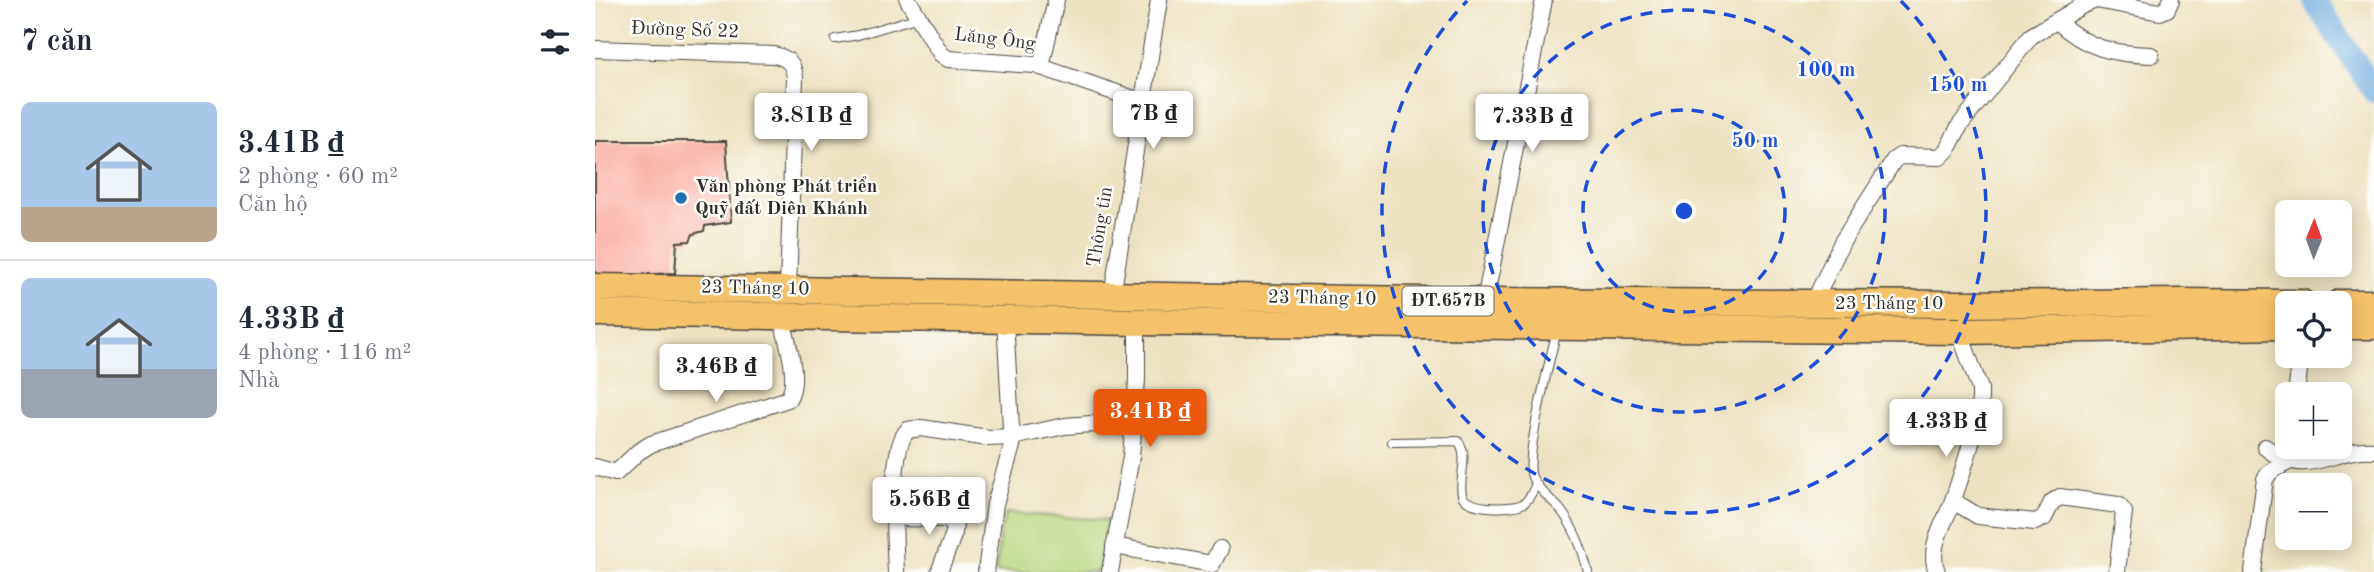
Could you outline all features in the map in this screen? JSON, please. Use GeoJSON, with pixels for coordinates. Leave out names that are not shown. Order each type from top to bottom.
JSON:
{"type":"FeatureCollection","features":[{"type":"Feature","properties":{"kind":"main road","name":"23 Tháng 10"},"geometry":{"type":"LineString","coordinates":[[595,287],[1485,301],[1813,304],[2275,303]]}},
{"type":"Feature","properties":{"kind":"main road"},"geometry":{"type":"LineString","coordinates":[[2352,303],[2374,303]]}},
{"type":"Feature","properties":{"kind":"main road"},"geometry":{"type":"LineString","coordinates":[[1958,304],[1959,331]]}},
{"type":"Feature","properties":{"kind":"main road","name":"23 Tháng 10"},"geometry":{"type":"LineString","coordinates":[[595,313],[1959,331],[2275,326]]}},
{"type":"Feature","properties":{"kind":"main road"},"geometry":{"type":"LineString","coordinates":[[2352,326],[2374,326]]}},
{"type":"Feature","properties":{"kind":"street","name":"Lăng Ông"},"geometry":{"type":"LineString","coordinates":[[908,0],[941,54],[948,59],[1019,62],[1143,102]]}},
{"type":"Feature","properties":{"kind":"street"},"geometry":{"type":"LineString","coordinates":[[1041,67],[1056,0]]}},
{"type":"Feature","properties":{"kind":"street","name":"Thông tin"},"geometry":{"type":"LineString","coordinates":[[1112,296],[1159,0]]}},
{"type":"Feature","properties":{"kind":"street"},"geometry":{"type":"LineString","coordinates":[[1485,301],[1544,0]]}},
{"type":"Feature","properties":{"kind":"street"},"geometry":{"type":"LineString","coordinates":[[1813,304],[1842,242],[1894,160],[1900,156],[1941,156],[1960,125],[2031,36],[2096,0],[2159,12],[2167,9],[2171,0]]}},
{"type":"Feature","properties":{"kind":"street"},"geometry":{"type":"LineString","coordinates":[[2057,21],[2078,39],[2099,48],[2151,55]]}},
{"type":"Feature","properties":{"kind":"street","name":"Đường Số 22"},"geometry":{"type":"LineString","coordinates":[[595,49],[774,55],[792,63],[795,77],[788,289]]}},
{"type":"Feature","properties":{"kind":"street"},"geometry":{"type":"LineString","coordinates":[[595,467],[616,473],[638,452],[651,444],[788,399],[793,390],[793,377],[781,316]]}},
{"type":"Feature","properties":{"kind":"street"},"geometry":{"type":"LineString","coordinates":[[986,572],[995,504],[1011,455],[1005,319]]}},
{"type":"Feature","properties":{"kind":"street"},"geometry":{"type":"LineString","coordinates":[[1109,572],[1134,428],[1137,322]]}},
{"type":"Feature","properties":{"kind":"street"},"geometry":{"type":"LineString","coordinates":[[1937,572],[1934,560],[1936,540],[1953,501],[1980,399],[1980,389],[1959,331]]}},
{"type":"Feature","properties":{"kind":"street"},"geometry":{"type":"LineString","coordinates":[[896,572],[894,518],[899,446],[908,430],[921,428],[988,438],[1012,437],[1065,426],[1091,424],[1134,428]]}},
{"type":"Feature","properties":{"kind":"street"},"geometry":{"type":"LineString","coordinates":[[2265,447],[2275,454]]}},
{"type":"Feature","properties":{"kind":"street"},"geometry":{"type":"LineString","coordinates":[[2352,452],[2374,450]]}},
{"type":"Feature","properties":{"kind":"street"},"geometry":{"type":"LineString","coordinates":[[2253,572],[2265,480],[2286,459]]}},
{"type":"Feature","properties":{"kind":"street"},"geometry":{"type":"LineString","coordinates":[[1953,501],[1978,516],[2035,522],[2043,518],[2052,502],[2060,497],[2119,505],[2124,512],[2117,572]]}},
{"type":"Feature","properties":{"kind":"street"},"geometry":{"type":"LineString","coordinates":[[894,518],[945,519],[955,524],[939,572]]}},
{"type":"Feature","properties":{"kind":"street"},"geometry":{"type":"LineString","coordinates":[[1114,546],[1212,564],[1220,549]]}},
{"type":"Feature","properties":{"kind":"lane"},"geometry":{"type":"LineString","coordinates":[[835,39],[919,17]]}},
{"type":"Feature","properties":{"kind":"lane"},"geometry":{"type":"LineString","coordinates":[[1557,327],[1530,460],[1531,474],[1536,484],[1566,518],[1582,550],[1588,572]]}},
{"type":"Feature","properties":{"kind":"lane"},"geometry":{"type":"LineString","coordinates":[[1392,442],[1458,441],[1463,448],[1462,495],[1466,502],[1474,505],[1520,505],[1528,499],[1536,484]]}},
{"type":"Feature","properties":{"kind":"green space"},"geometry":{"type":"Polygon","coordinates":[[[1006,513],[1107,520],[1098,572],[996,572],[1000,532],[1006,513]]]}},
{"type":"Feature","properties":{"kind":"building","name":"Văn phòng Phát triển Quỹ đất Diên Khánh"},"geometry":{"type":"Polygon","coordinates":[[[595,141],[726,141],[731,222],[705,226],[704,231],[693,234],[690,241],[677,242],[675,273],[595,277],[595,141]]]}},
{"type":"Feature","properties":{"kind":"waterway"},"geometry":{"type":"LineString","coordinates":[[2314,0],[2374,91]]}},
{"type":"Feature","properties":{"kind":"place","name":"Văn phòng Phát triển Quỹ đất Diên Khánh"},"geometry":{"type":"Point","coordinates":[681,198]}}]}
